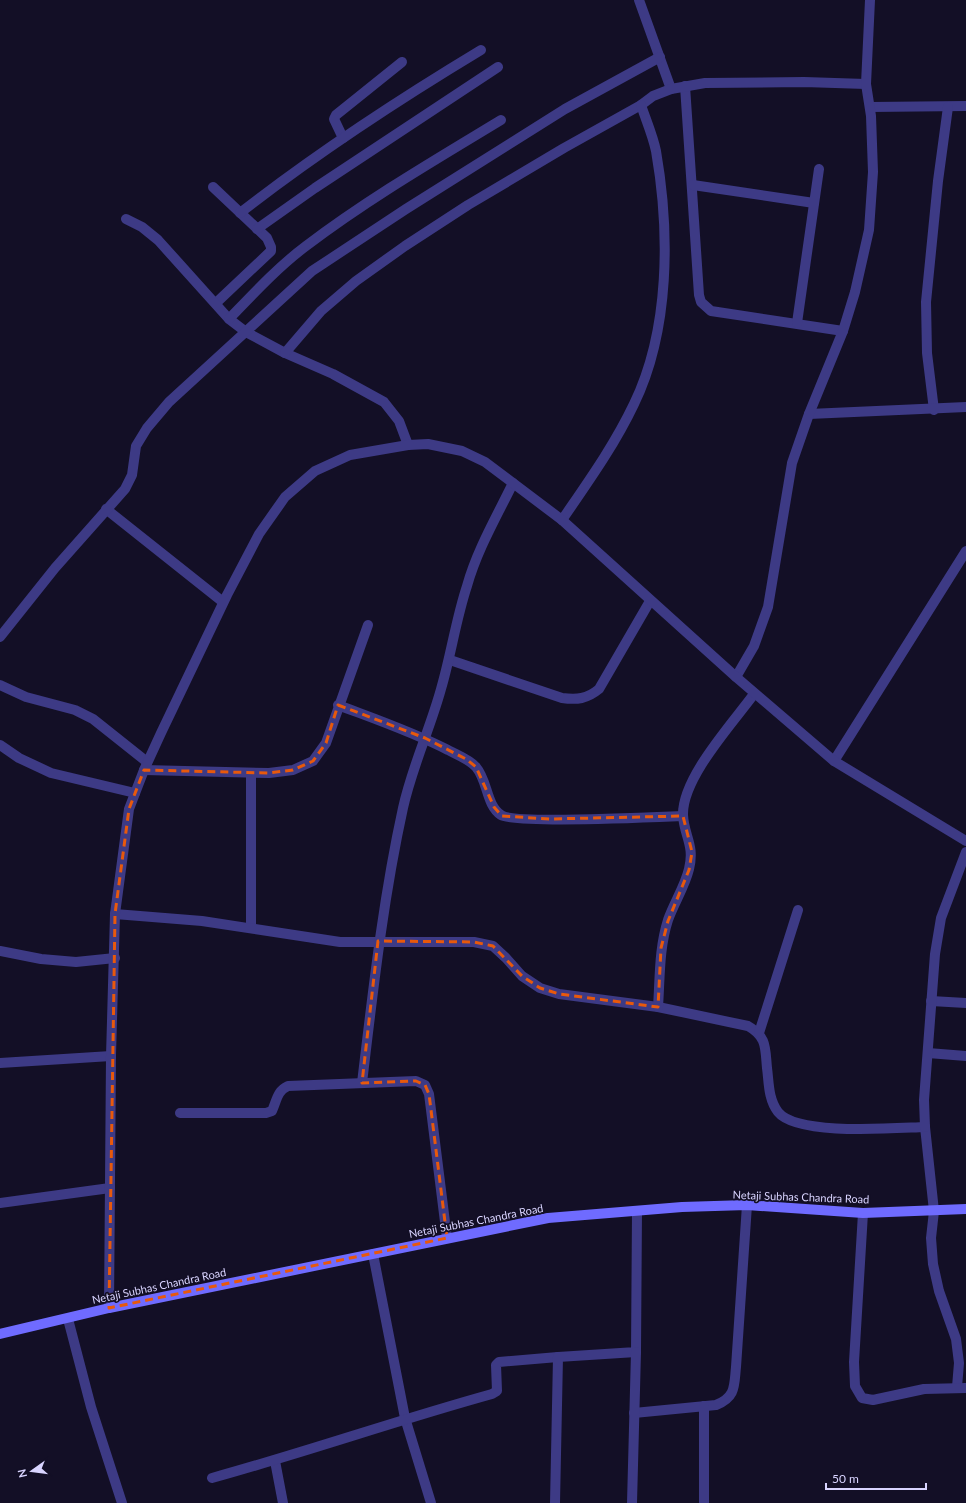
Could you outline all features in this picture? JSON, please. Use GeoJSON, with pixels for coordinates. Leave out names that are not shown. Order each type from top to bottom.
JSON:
{"type":"FeatureCollection","features":[{"type":"Feature","properties":{"kind":"main road","name":"Netaji Subhas Chandra Road"},"geometry":{"type":"LineString","coordinates":[[0,1334],[109,1308],[548,1218],[682,1207],[747,1206],[863,1212],[966,1209]]}},
{"type":"Feature","properties":{"kind":"street"},"geometry":{"type":"LineString","coordinates":[[639,0],[671,88]]}},
{"type":"Feature","properties":{"kind":"street"},"geometry":{"type":"LineString","coordinates":[[736,678],[754,646],[768,607],[792,463],[809,414],[843,331],[855,292],[869,230],[873,172],[870,107],[866,84],[870,0]]}},
{"type":"Feature","properties":{"kind":"street"},"geometry":{"type":"LineString","coordinates":[[240,213],[289,175],[391,104],[481,50]]}},
{"type":"Feature","properties":{"kind":"street"},"geometry":{"type":"LineString","coordinates":[[0,637],[55,568],[125,489],[132,475],[136,446],[147,428],[169,402],[312,271],[344,249],[565,109],[660,57]]}},
{"type":"Feature","properties":{"kind":"street"},"geometry":{"type":"LineString","coordinates":[[343,138],[335,125],[334,119],[336,114],[402,62]]}},
{"type":"Feature","properties":{"kind":"street"},"geometry":{"type":"LineString","coordinates":[[257,229],[322,183],[498,67]]}},
{"type":"Feature","properties":{"kind":"street"},"geometry":{"type":"LineString","coordinates":[[285,352],[321,311],[356,281],[405,246],[468,205],[564,148],[641,105],[653,96],[671,88],[705,83],[757,82],[866,84]]}},
{"type":"Feature","properties":{"kind":"street"},"geometry":{"type":"LineString","coordinates":[[685,86],[693,185],[699,295],[702,302],[711,311],[843,331]]}},
{"type":"Feature","properties":{"kind":"street"},"geometry":{"type":"LineString","coordinates":[[562,520],[606,456],[635,403],[652,357],[662,308],[665,257],[662,197],[656,150],[641,105]]}},
{"type":"Feature","properties":{"kind":"street"},"geometry":{"type":"LineString","coordinates":[[870,107],[966,106]]}},
{"type":"Feature","properties":{"kind":"street"},"geometry":{"type":"LineString","coordinates":[[934,410],[927,352],[926,302],[935,204],[948,107]]}},
{"type":"Feature","properties":{"kind":"street"},"geometry":{"type":"LineString","coordinates":[[229,319],[273,274],[306,246],[408,177],[500,120]]}},
{"type":"Feature","properties":{"kind":"street"},"geometry":{"type":"LineString","coordinates":[[797,323],[819,169]]}},
{"type":"Feature","properties":{"kind":"street"},"geometry":{"type":"LineString","coordinates":[[693,185],[814,203]]}},
{"type":"Feature","properties":{"kind":"street"},"geometry":{"type":"LineString","coordinates":[[213,187],[270,243],[270,251],[216,304]]}},
{"type":"Feature","properties":{"kind":"street"},"geometry":{"type":"LineString","coordinates":[[126,219],[142,227],[158,240],[229,319],[246,332],[333,374],[384,402],[399,421],[408,445]]}},
{"type":"Feature","properties":{"kind":"street"},"geometry":{"type":"LineString","coordinates":[[809,414],[966,408]]}},
{"type":"Feature","properties":{"kind":"street"},"geometry":{"type":"LineString","coordinates":[[109,1308],[111,1056],[115,914],[129,809],[145,766],[224,602],[259,534],[285,497],[315,471],[350,455],[408,445],[428,444],[462,451],[485,462],[562,520],[754,694],[834,761],[966,841]]}},
{"type":"Feature","properties":{"kind":"street"},"geometry":{"type":"LineString","coordinates":[[362,1083],[378,941],[403,808],[412,771],[425,738],[450,660],[467,585],[478,555],[513,483]]}},
{"type":"Feature","properties":{"kind":"street"},"geometry":{"type":"LineString","coordinates":[[106,509],[224,602]]}},
{"type":"Feature","properties":{"kind":"street"},"geometry":{"type":"LineString","coordinates":[[834,761],[966,551]]}},
{"type":"Feature","properties":{"kind":"street"},"geometry":{"type":"LineString","coordinates":[[450,660],[562,698],[576,700],[589,697],[599,689],[650,601]]}},
{"type":"Feature","properties":{"kind":"street"},"geometry":{"type":"LineString","coordinates":[[0,685],[26,697],[75,710],[94,719],[145,766],[251,773],[269,773],[293,770],[313,761],[326,743],[338,704],[368,624]]}},
{"type":"Feature","properties":{"kind":"street"},"geometry":{"type":"LineString","coordinates":[[658,1007],[661,948],[668,921],[689,870],[692,852],[683,816],[687,791],[702,763],[754,694]]}},
{"type":"Feature","properties":{"kind":"street"},"geometry":{"type":"LineString","coordinates":[[338,704],[425,738],[466,759],[476,767],[484,781],[494,807],[502,816],[513,819],[683,816]]}},
{"type":"Feature","properties":{"kind":"street"},"geometry":{"type":"LineString","coordinates":[[0,745],[19,758],[51,773],[135,794]]}},
{"type":"Feature","properties":{"kind":"street"},"geometry":{"type":"LineString","coordinates":[[251,773],[251,928]]}},
{"type":"Feature","properties":{"kind":"street"},"geometry":{"type":"LineString","coordinates":[[863,1212],[854,1362],[855,1386],[862,1398],[873,1400],[924,1389],[962,1387],[956,1339],[939,1291],[933,1264],[932,1238],[934,1211],[924,1127],[924,1100],[935,954],[941,918],[966,852]]}},
{"type":"Feature","properties":{"kind":"street"},"geometry":{"type":"LineString","coordinates":[[759,1033],[798,910]]}},
{"type":"Feature","properties":{"kind":"street"},"geometry":{"type":"LineString","coordinates":[[115,914],[202,921],[340,942],[474,942],[492,946],[506,958],[522,976],[540,988],[559,994],[658,1007],[748,1026],[759,1033],[765,1046],[770,1096],[778,1112],[787,1119],[805,1125],[837,1128],[924,1127]]}},
{"type":"Feature","properties":{"kind":"street"},"geometry":{"type":"LineString","coordinates":[[0,951],[41,959],[76,962],[114,958]]}},
{"type":"Feature","properties":{"kind":"street"},"geometry":{"type":"LineString","coordinates":[[931,1001],[966,1003]]}},
{"type":"Feature","properties":{"kind":"street"},"geometry":{"type":"LineString","coordinates":[[928,1053],[966,1056]]}},
{"type":"Feature","properties":{"kind":"street"},"geometry":{"type":"LineString","coordinates":[[0,1063],[111,1056]]}},
{"type":"Feature","properties":{"kind":"street"},"geometry":{"type":"LineString","coordinates":[[180,1113],[266,1113],[272,1111],[278,1094],[282,1088],[288,1086],[416,1082],[425,1085],[430,1094],[447,1238]]}},
{"type":"Feature","properties":{"kind":"street"},"geometry":{"type":"LineString","coordinates":[[0,1203],[110,1188]]}},
{"type":"Feature","properties":{"kind":"street"},"geometry":{"type":"LineString","coordinates":[[634,1413],[716,1405],[726,1401],[733,1392],[747,1206]]}},
{"type":"Feature","properties":{"kind":"street"},"geometry":{"type":"LineString","coordinates":[[632,1503],[636,1352],[637,1211]]}},
{"type":"Feature","properties":{"kind":"street"},"geometry":{"type":"LineString","coordinates":[[374,1254],[405,1418],[431,1503]]}},
{"type":"Feature","properties":{"kind":"street"},"geometry":{"type":"LineString","coordinates":[[68,1319],[91,1407],[122,1503]]}},
{"type":"Feature","properties":{"kind":"street"},"geometry":{"type":"LineString","coordinates":[[212,1478],[275,1461],[405,1418],[492,1394],[497,1391],[496,1365],[499,1362],[636,1352]]}},
{"type":"Feature","properties":{"kind":"street"},"geometry":{"type":"LineString","coordinates":[[555,1503],[558,1357]]}},
{"type":"Feature","properties":{"kind":"street"},"geometry":{"type":"LineString","coordinates":[[704,1406],[704,1503]]}},
{"type":"Feature","properties":{"kind":"street"},"geometry":{"type":"LineString","coordinates":[[275,1461],[283,1503]]}},
{"type":"Feature","properties":{"kind":"highlighted area"},"geometry":{"type":"Polygon","coordinates":[[[338,705],[425,738],[466,759],[476,767],[494,807],[502,816],[550,819],[683,816],[692,852],[689,870],[668,921],[661,948],[658,1007],[559,994],[540,988],[522,976],[493,946],[474,942],[378,941],[362,1083],[416,1081],[425,1085],[429,1094],[447,1238],[109,1308],[115,914],[129,809],[144,770],[269,773],[293,770],[313,761],[326,743],[338,705]]]}}]}
